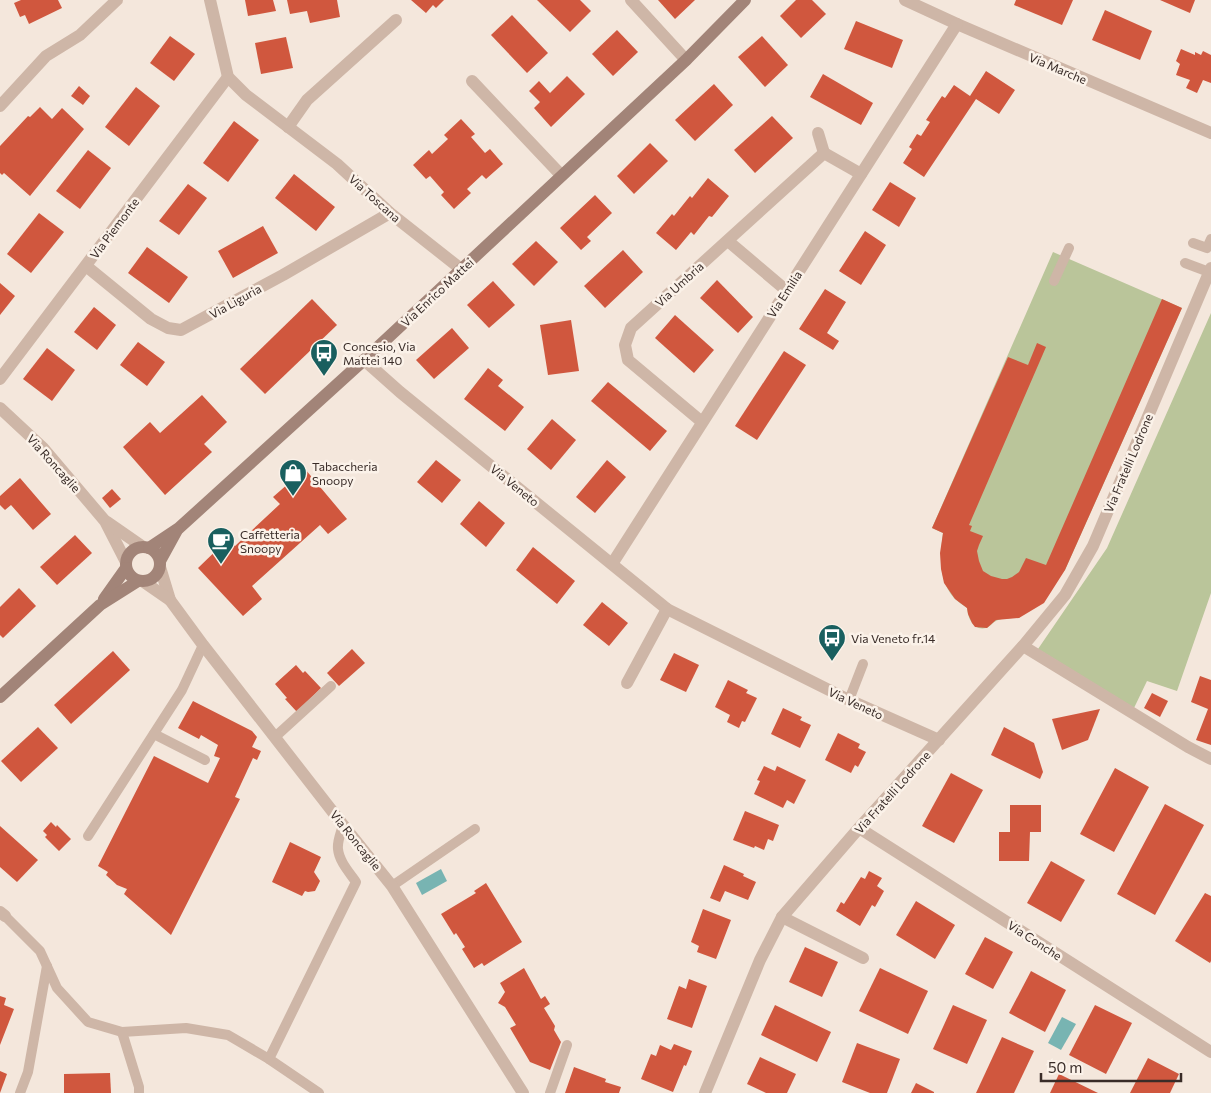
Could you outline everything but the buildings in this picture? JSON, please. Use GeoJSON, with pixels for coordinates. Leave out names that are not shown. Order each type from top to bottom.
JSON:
{"type":"FeatureCollection","features":[{"type":"Feature","properties":{"kind":"street"},"geometry":{"type":"LineString","coordinates":[[0,106],[46,56],[83,37],[117,0]]}},
{"type":"Feature","properties":{"kind":"street"},"geometry":{"type":"LineString","coordinates":[[210,0],[228,77]]}},
{"type":"Feature","properties":{"kind":"street"},"geometry":{"type":"LineString","coordinates":[[631,0],[686,60]]}},
{"type":"Feature","properties":{"kind":"street","name":"Via Enrico Mattei"},"geometry":{"type":"LineString","coordinates":[[135,555],[179,528],[364,360],[686,60],[746,0]]}},
{"type":"Feature","properties":{"kind":"street","name":"Via Marche"},"geometry":{"type":"LineString","coordinates":[[905,0],[1211,133]]}},
{"type":"Feature","properties":{"kind":"street"},"geometry":{"type":"LineString","coordinates":[[288,127],[307,100],[396,20]]}},
{"type":"Feature","properties":{"kind":"street","name":"Via Emilia"},"geometry":{"type":"LineString","coordinates":[[612,564],[957,24]]}},
{"type":"Feature","properties":{"kind":"street","name":"Via Toscana"},"geometry":{"type":"LineString","coordinates":[[228,77],[246,95],[337,164],[390,213],[461,270]]}},
{"type":"Feature","properties":{"kind":"street","name":"Via Piemonte"},"geometry":{"type":"LineString","coordinates":[[0,379],[228,77]]}},
{"type":"Feature","properties":{"kind":"street"},"geometry":{"type":"LineString","coordinates":[[472,81],[561,175]]}},
{"type":"Feature","properties":{"kind":"street"},"geometry":{"type":"LineString","coordinates":[[818,133],[824,153],[861,174]]}},
{"type":"Feature","properties":{"kind":"street","name":"Via Umbria"},"geometry":{"type":"LineString","coordinates":[[702,422],[628,360],[625,345],[631,328],[824,153]]}},
{"type":"Feature","properties":{"kind":"street","name":"Via Liguria"},"geometry":{"type":"LineString","coordinates":[[86,266],[151,319],[168,328],[181,330],[284,275],[390,213]]}},
{"type":"Feature","properties":{"kind":"street"},"geometry":{"type":"LineString","coordinates":[[728,240],[787,290]]}},
{"type":"Feature","properties":{"kind":"street","name":"Via Fratelli Lodrone"},"geometry":{"type":"LineString","coordinates":[[705,1093],[760,960],[782,917],[859,828],[1023,646],[1065,595],[1093,546],[1210,270]]}},
{"type":"Feature","properties":{"kind":"street","name":"Via Veneto"},"geometry":{"type":"LineString","coordinates":[[364,360],[400,392],[667,609],[849,700],[939,740]]}},
{"type":"Feature","properties":{"kind":"street","name":"Via Roncaglie"},"geometry":{"type":"LineString","coordinates":[[0,408],[43,448],[135,555]]}},
{"type":"Feature","properties":{"kind":"street","name":"Via Roncaglie"},"geometry":{"type":"LineString","coordinates":[[105,521],[135,555]]}},
{"type":"Feature","properties":{"kind":"street","name":"Via Enrico Mattei"},"geometry":{"type":"LineString","coordinates":[[151,573],[179,528]]}},
{"type":"Feature","properties":{"kind":"street"},"geometry":{"type":"LineString","coordinates":[[0,696],[100,605],[151,573],[156,553],[135,555],[100,605]]}},
{"type":"Feature","properties":{"kind":"street"},"geometry":{"type":"LineString","coordinates":[[135,555],[130,576],[151,573]]}},
{"type":"Feature","properties":{"kind":"street","name":"Via Roncaglie"},"geometry":{"type":"LineString","coordinates":[[151,573],[170,600]]}},
{"type":"Feature","properties":{"kind":"street","name":"Via Roncaglie"},"geometry":{"type":"LineString","coordinates":[[151,573],[204,645],[392,886],[523,1093]]}},
{"type":"Feature","properties":{"kind":"street"},"geometry":{"type":"LineString","coordinates":[[627,683],[667,609]]}},
{"type":"Feature","properties":{"kind":"street"},"geometry":{"type":"LineString","coordinates":[[1023,646],[1188,747],[1211,759]]}},
{"type":"Feature","properties":{"kind":"street","name":"Via Conche"},"geometry":{"type":"LineString","coordinates":[[859,828],[1211,1052]]}},
{"type":"Feature","properties":{"kind":"street"},"geometry":{"type":"LineString","coordinates":[[782,917],[863,958]]}},
{"type":"Feature","properties":{"kind":"lane"},"geometry":{"type":"LineString","coordinates":[[1193,243],[1210,246]]}},
{"type":"Feature","properties":{"kind":"lane"},"geometry":{"type":"LineString","coordinates":[[1054,281],[1069,248]]}},
{"type":"Feature","properties":{"kind":"lane"},"geometry":{"type":"LineString","coordinates":[[1185,263],[1210,270]]}},
{"type":"Feature","properties":{"kind":"lane"},"geometry":{"type":"LineString","coordinates":[[88,836],[182,690],[204,645]]}},
{"type":"Feature","properties":{"kind":"lane"},"geometry":{"type":"LineString","coordinates":[[849,700],[863,664]]}},
{"type":"Feature","properties":{"kind":"lane"},"geometry":{"type":"LineString","coordinates":[[275,737],[331,686]]}},
{"type":"Feature","properties":{"kind":"lane"},"geometry":{"type":"LineString","coordinates":[[154,734],[205,760]]}},
{"type":"Feature","properties":{"kind":"lane"},"geometry":{"type":"LineString","coordinates":[[269,1059],[356,882],[342,861],[338,850],[343,825]]}},
{"type":"Feature","properties":{"kind":"lane"},"geometry":{"type":"LineString","coordinates":[[392,886],[475,829]]}},
{"type":"Feature","properties":{"kind":"lane"},"geometry":{"type":"LineString","coordinates":[[2,914],[40,951],[57,988],[88,1022],[122,1032],[186,1028],[228,1036],[269,1059],[319,1093]]}},
{"type":"Feature","properties":{"kind":"lane"},"geometry":{"type":"LineString","coordinates":[[20,1093],[28,1072],[47,966]]}},
{"type":"Feature","properties":{"kind":"lane"},"geometry":{"type":"LineString","coordinates":[[122,1032],[139,1093]]}},
{"type":"Feature","properties":{"kind":"lane"},"geometry":{"type":"LineString","coordinates":[[550,1093],[567,1045]]}},
{"type":"Feature","properties":{"kind":"green space"},"geometry":{"type":"Polygon","coordinates":[[[1053,252],[1182,308],[1065,570],[1019,618],[998,620],[987,627],[978,628],[972,623],[967,608],[954,598],[945,583],[941,567],[943,533],[932,528],[1053,252]]]}},
{"type":"Feature","properties":{"kind":"green space"},"geometry":{"type":"Polygon","coordinates":[[[1211,313],[1211,593],[1177,691],[1147,681],[1134,708],[1038,649],[1107,548],[1211,313]]]}},
{"type":"Feature","properties":{"kind":"water"},"geometry":{"type":"Polygon","coordinates":[[[441,869],[447,881],[422,895],[416,883],[441,869]]]}},
{"type":"Feature","properties":{"kind":"water"},"geometry":{"type":"Polygon","coordinates":[[[1062,1017],[1076,1024],[1061,1050],[1048,1043],[1062,1017]]]}},
{"type":"Feature","properties":{"kind":"place","name":"Concesio, Via Mattei 140"},"geometry":{"type":"Point","coordinates":[324,377]}},
{"type":"Feature","properties":{"kind":"place","name":"Tabaccheria Snoopy"},"geometry":{"type":"Point","coordinates":[293,497]}},
{"type":"Feature","properties":{"kind":"place","name":"Caffetteria Snoopy"},"geometry":{"type":"Point","coordinates":[221,565]}},
{"type":"Feature","properties":{"kind":"place","name":"Via Veneto fr.14"},"geometry":{"type":"Point","coordinates":[832,662]}}]}
